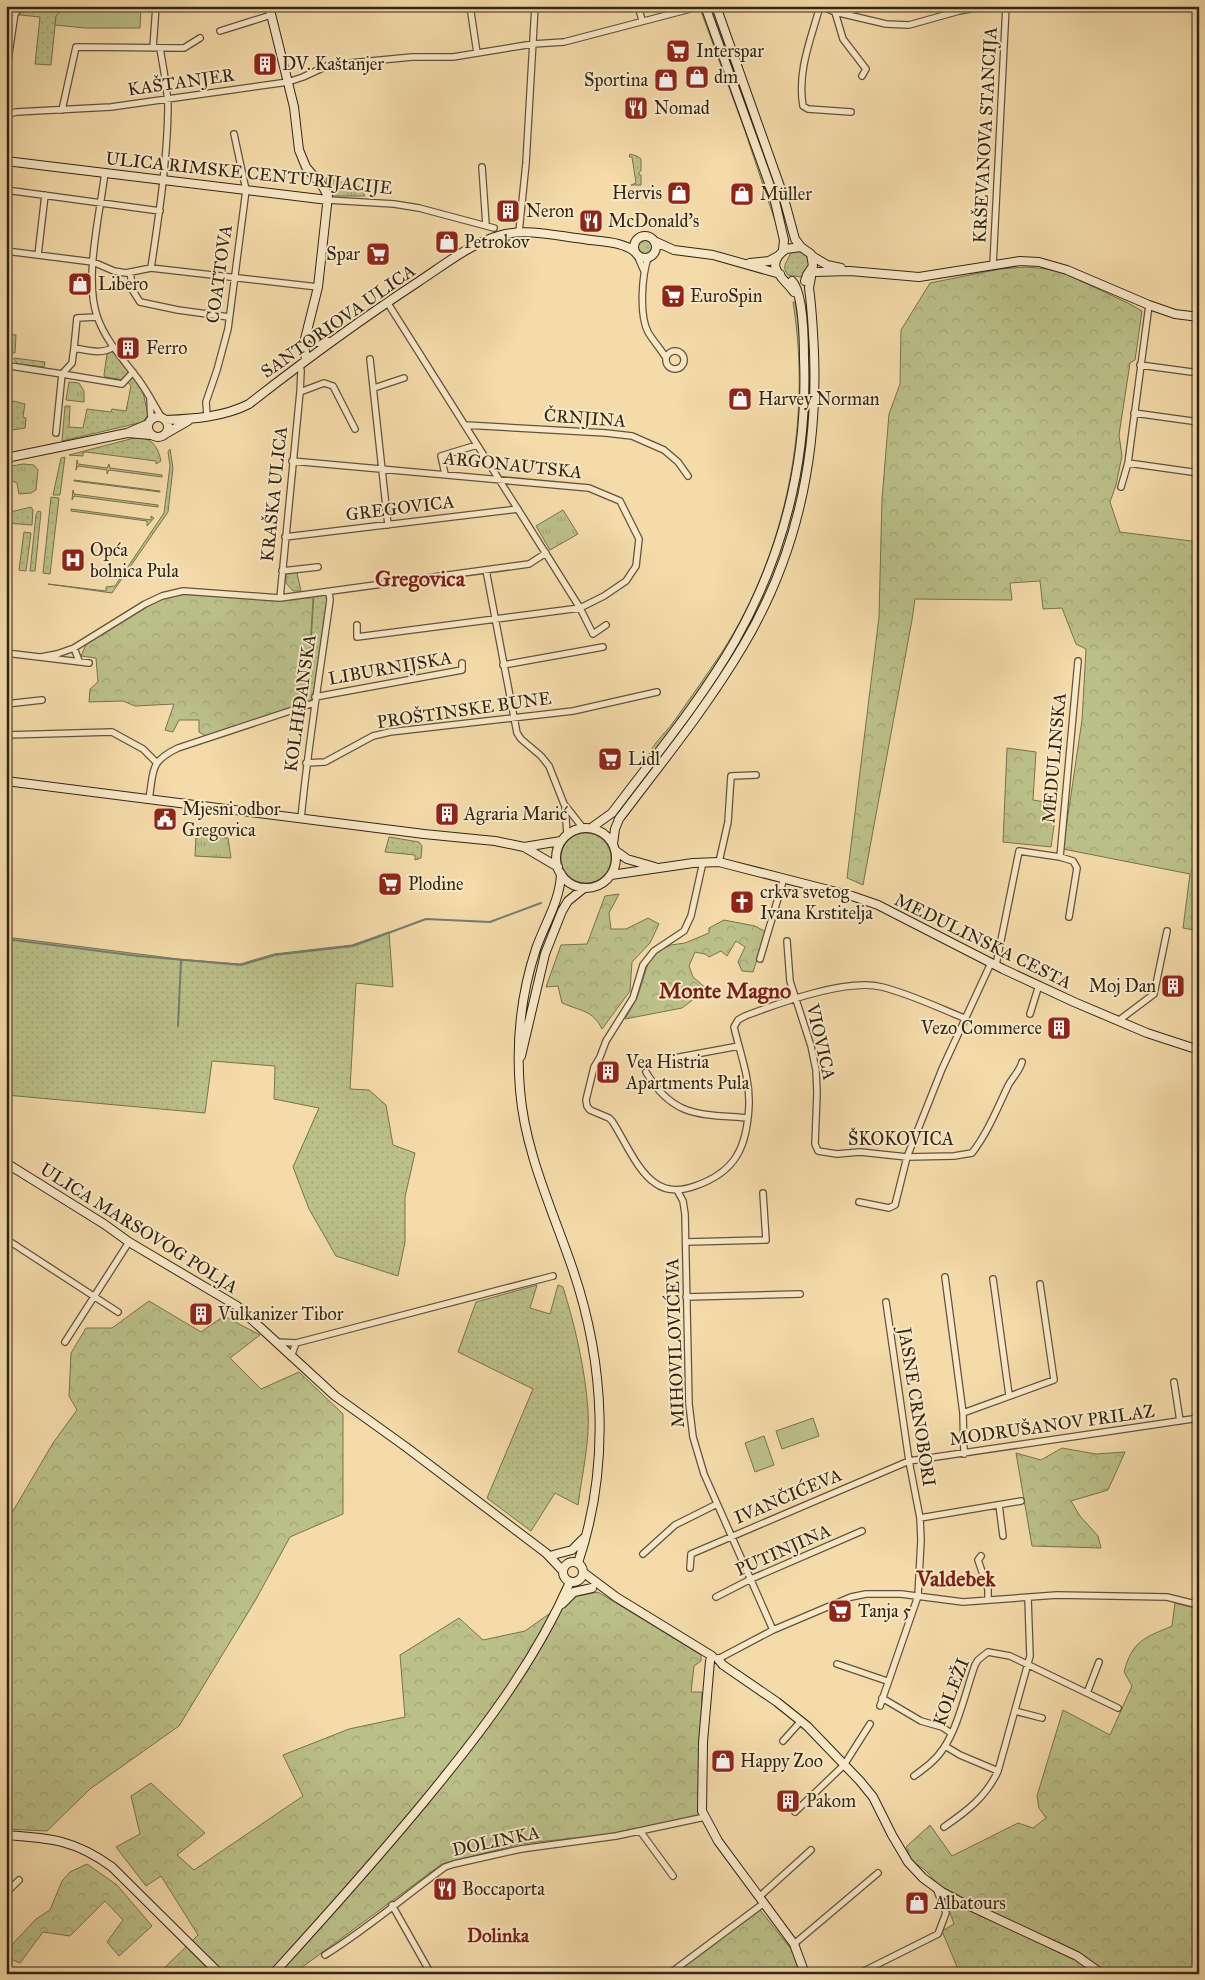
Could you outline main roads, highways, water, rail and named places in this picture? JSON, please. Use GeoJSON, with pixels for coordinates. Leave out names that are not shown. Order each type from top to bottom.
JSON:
{"type":"FeatureCollection","features":[{"type":"Feature","properties":{"kind":"main road"},"geometry":{"type":"LineString","coordinates":[[705,6],[785,229],[781,266],[785,279]]}},
{"type":"Feature","properties":{"kind":"main road"},"geometry":{"type":"LineString","coordinates":[[524,847],[559,871],[567,881],[575,886],[584,888],[595,887],[611,875],[616,859],[614,848],[615,829],[619,819],[712,695],[743,646],[767,602],[782,566],[807,476],[813,434],[815,388],[810,309],[807,296],[815,258],[814,250],[803,245],[793,233],[790,218],[716,6]]}},
{"type":"Feature","properties":{"kind":"main road"},"geometry":{"type":"LineString","coordinates":[[271,9],[296,114],[299,150],[306,167],[324,187],[328,200],[318,286],[307,334],[310,346],[305,361]]}},
{"type":"Feature","properties":{"kind":"main road","name":"ULICA RIMSKE CENTURIJACIJE"},"geometry":{"type":"LineString","coordinates":[[6,161],[328,200]]}},
{"type":"Feature","properties":{"kind":"main road","name":"SANTORIOVA ULICA"},"geometry":{"type":"LineString","coordinates":[[167,432],[188,421],[237,409],[249,404],[329,342],[387,302],[487,240],[519,232],[617,244]]}},
{"type":"Feature","properties":{"kind":"main road"},"geometry":{"type":"LineString","coordinates":[[617,244],[646,236],[674,250],[713,255],[745,263],[785,279],[850,271],[919,277],[1020,261],[1052,265],[1149,305],[1175,314],[1199,317]]}},
{"type":"Feature","properties":{"kind":"main road"},"geometry":{"type":"LineString","coordinates":[[636,239],[634,246],[636,254]]}},
{"type":"Feature","properties":{"kind":"main road"},"geometry":{"type":"LineString","coordinates":[[651,256],[656,248],[654,241]]}},
{"type":"Feature","properties":{"kind":"main road"},"geometry":{"type":"LineString","coordinates":[[617,244],[631,249],[636,254],[651,256],[674,250]]}},
{"type":"Feature","properties":{"kind":"main road"},"geometry":{"type":"LineString","coordinates":[[745,263],[769,261],[784,251],[803,245]]}},
{"type":"Feature","properties":{"kind":"main road"},"geometry":{"type":"LineString","coordinates":[[578,1563],[587,1532],[597,1476],[600,1406],[595,1360],[581,1296],[538,1175],[527,1136],[521,1102],[518,1068],[520,1027],[527,982],[537,946],[557,899],[559,871],[556,854],[561,841],[567,834],[587,828],[612,813],[706,687],[758,598],[772,563],[786,521],[794,485],[802,434],[805,388],[804,338],[799,293],[785,279],[776,263],[784,251]]}},
{"type":"Feature","properties":{"kind":"main road"},"geometry":{"type":"LineString","coordinates":[[815,258],[850,271]]}},
{"type":"Feature","properties":{"kind":"main road"},"geometry":{"type":"LineString","coordinates":[[811,277],[806,275],[813,266],[815,258]]}},
{"type":"Feature","properties":{"kind":"main road"},"geometry":{"type":"LineString","coordinates":[[307,334],[317,342],[329,342]]}},
{"type":"Feature","properties":{"kind":"main road"},"geometry":{"type":"LineString","coordinates":[[6,458],[127,434],[151,435],[160,438],[167,432],[168,426],[164,419],[156,417],[127,434]]}},
{"type":"Feature","properties":{"kind":"main road","name":"SANTORIOVA ULICA"},"geometry":{"type":"LineString","coordinates":[[164,419],[188,421]]}},
{"type":"Feature","properties":{"kind":"main road"},"geometry":{"type":"LineString","coordinates":[[150,422],[148,430],[151,435]]}},
{"type":"Feature","properties":{"kind":"main road"},"geometry":{"type":"LineString","coordinates":[[6,781],[415,833],[495,841],[524,847],[561,841]]}},
{"type":"Feature","properties":{"kind":"main road"},"geometry":{"type":"LineString","coordinates":[[587,828],[600,831],[620,855],[638,863],[662,868]]}},
{"type":"Feature","properties":{"kind":"main road","name":"MEDULINSKA CESTA"},"geometry":{"type":"LineString","coordinates":[[662,868],[702,862],[719,862],[852,896],[878,905],[1039,986],[1118,1021],[1199,1050]]}},
{"type":"Feature","properties":{"kind":"main road"},"geometry":{"type":"LineString","coordinates":[[611,875],[626,871],[662,868]]}},
{"type":"Feature","properties":{"kind":"main road"},"geometry":{"type":"LineString","coordinates":[[518,1068],[545,954],[562,911],[568,901],[584,888]]}},
{"type":"Feature","properties":{"kind":"main road","name":"ULICA MARSOVOG POLJA"},"geometry":{"type":"LineString","coordinates":[[6,1163],[104,1224],[129,1242],[237,1306],[336,1396],[549,1554],[569,1563]]}},
{"type":"Feature","properties":{"kind":"main road"},"geometry":{"type":"LineString","coordinates":[[549,1554],[572,1550],[579,1544],[587,1532]]}},
{"type":"Feature","properties":{"kind":"main road","name":"ULICA MARSOVOG POLJA"},"geometry":{"type":"LineString","coordinates":[[549,1554],[563,1571]]}},
{"type":"Feature","properties":{"kind":"main road"},"geometry":{"type":"LineString","coordinates":[[570,1582],[565,1577],[563,1571],[569,1563],[578,1563],[583,1568],[584,1573],[616,1597],[715,1660],[777,1702],[801,1721],[860,1781],[873,1797],[908,1862],[923,1878],[956,1900],[1077,1956],[1102,1974]]}},
{"type":"Feature","properties":{"kind":"main road"},"geometry":{"type":"LineString","coordinates":[[578,1581],[584,1573]]}},
{"type":"Feature","properties":{"kind":"main road"},"geometry":{"type":"LineString","coordinates":[[570,1582],[578,1581],[616,1597]]}},
{"type":"Feature","properties":{"kind":"main road"},"geometry":{"type":"LineString","coordinates":[[273,1974],[389,1844],[492,1716],[531,1658],[570,1582]]}},
{"type":"Feature","properties":{"kind":"main road"},"geometry":{"type":"LineString","coordinates":[[557,1609],[574,1592],[592,1588]]}},
{"type":"Feature","properties":{"kind":"main road"},"geometry":{"type":"LineString","coordinates":[[715,1660],[703,1742],[701,1802],[705,1816],[719,1842],[794,1944],[806,1974]]}},
{"type":"Feature","properties":{"kind":"main road"},"geometry":{"type":"LineString","coordinates":[[6,1835],[47,1837],[65,1841],[97,1856],[112,1867],[220,1974]]}},
{"type":"Feature","properties":{"kind":"waterway"},"geometry":{"type":"LineString","coordinates":[[6,939],[138,956],[241,965],[275,955],[353,946],[426,919],[490,922],[541,903]]}},
{"type":"Feature","properties":{"kind":"waterway"},"geometry":{"type":"LineString","coordinates":[[178,1026],[181,961]]}},
{"type":"Feature","properties":{"kind":"place","name":"Interspar"},"geometry":{"type":"Point","coordinates":[678,51]}},
{"type":"Feature","properties":{"kind":"place","name":"DV. Kaštanjer"},"geometry":{"type":"Point","coordinates":[265,64]}},
{"type":"Feature","properties":{"kind":"place","name":"dm"},"geometry":{"type":"Point","coordinates":[697,77]}},
{"type":"Feature","properties":{"kind":"place","name":"Sportina"},"geometry":{"type":"Point","coordinates":[666,80]}},
{"type":"Feature","properties":{"kind":"place","name":"Nomad"},"geometry":{"type":"Point","coordinates":[636,108]}},
{"type":"Feature","properties":{"kind":"place","name":"Hervis"},"geometry":{"type":"Point","coordinates":[679,193]}},
{"type":"Feature","properties":{"kind":"place","name":"Müller"},"geometry":{"type":"Point","coordinates":[742,194]}},
{"type":"Feature","properties":{"kind":"place","name":"Neron"},"geometry":{"type":"Point","coordinates":[508,211]}},
{"type":"Feature","properties":{"kind":"place","name":"McDonald's"},"geometry":{"type":"Point","coordinates":[591,221]}},
{"type":"Feature","properties":{"kind":"place","name":"Petrokov"},"geometry":{"type":"Point","coordinates":[447,242]}},
{"type":"Feature","properties":{"kind":"place","name":"Spar"},"geometry":{"type":"Point","coordinates":[378,254]}},
{"type":"Feature","properties":{"kind":"place","name":"Libero"},"geometry":{"type":"Point","coordinates":[80,284]}},
{"type":"Feature","properties":{"kind":"place","name":"EuroSpin"},"geometry":{"type":"Point","coordinates":[673,296]}},
{"type":"Feature","properties":{"kind":"place","name":"Ferro"},"geometry":{"type":"Point","coordinates":[128,348]}},
{"type":"Feature","properties":{"kind":"place","name":"Harvey Norman"},"geometry":{"type":"Point","coordinates":[740,399]}},
{"type":"Feature","properties":{"kind":"place","name":"Opća bolnica Pula"},"geometry":{"type":"Point","coordinates":[73,560]}},
{"type":"Feature","properties":{"kind":"place","name":"Lidl"},"geometry":{"type":"Point","coordinates":[610,759]}},
{"type":"Feature","properties":{"kind":"place","name":"Agraria Marić"},"geometry":{"type":"Point","coordinates":[447,814]}},
{"type":"Feature","properties":{"kind":"place","name":"Mjesni odbor Gregovica"},"geometry":{"type":"Point","coordinates":[165,819]}},
{"type":"Feature","properties":{"kind":"place","name":"Plodine"},"geometry":{"type":"Point","coordinates":[390,884]}},
{"type":"Feature","properties":{"kind":"place","name":"crkva svetog Ivana Krstitelja"},"geometry":{"type":"Point","coordinates":[742,902]}},
{"type":"Feature","properties":{"kind":"place","name":"Moj Dan"},"geometry":{"type":"Point","coordinates":[1173,986]}},
{"type":"Feature","properties":{"kind":"place","name":"Vezo Commerce"},"geometry":{"type":"Point","coordinates":[1059,1028]}},
{"type":"Feature","properties":{"kind":"place","name":"Vea Histria Apartments Pula"},"geometry":{"type":"Point","coordinates":[608,1072]}},
{"type":"Feature","properties":{"kind":"place","name":"Vulkanizer Tibor"},"geometry":{"type":"Point","coordinates":[201,1314]}},
{"type":"Feature","properties":{"kind":"place","name":"Tanja 5"},"geometry":{"type":"Point","coordinates":[840,1611]}},
{"type":"Feature","properties":{"kind":"place","name":"Happy Zoo"},"geometry":{"type":"Point","coordinates":[723,1761]}},
{"type":"Feature","properties":{"kind":"place","name":"Pakom"},"geometry":{"type":"Point","coordinates":[788,1801]}},
{"type":"Feature","properties":{"kind":"place","name":"Boccaporta"},"geometry":{"type":"Point","coordinates":[445,1889]}},
{"type":"Feature","properties":{"kind":"place","name":"Albatours"},"geometry":{"type":"Point","coordinates":[917,1903]}},
{"type":"Feature","properties":{"kind":"district","name":"Gregovica"},"geometry":{"type":"Point","coordinates":[420,578]}},
{"type":"Feature","properties":{"kind":"district","name":"Monte Magno"},"geometry":{"type":"Point","coordinates":[725,990]}},
{"type":"Feature","properties":{"kind":"district","name":"Valdebek"},"geometry":{"type":"Point","coordinates":[956,1578]}},
{"type":"Feature","properties":{"kind":"district","name":"Dolinka"},"geometry":{"type":"Point","coordinates":[498,1935]}}]}
